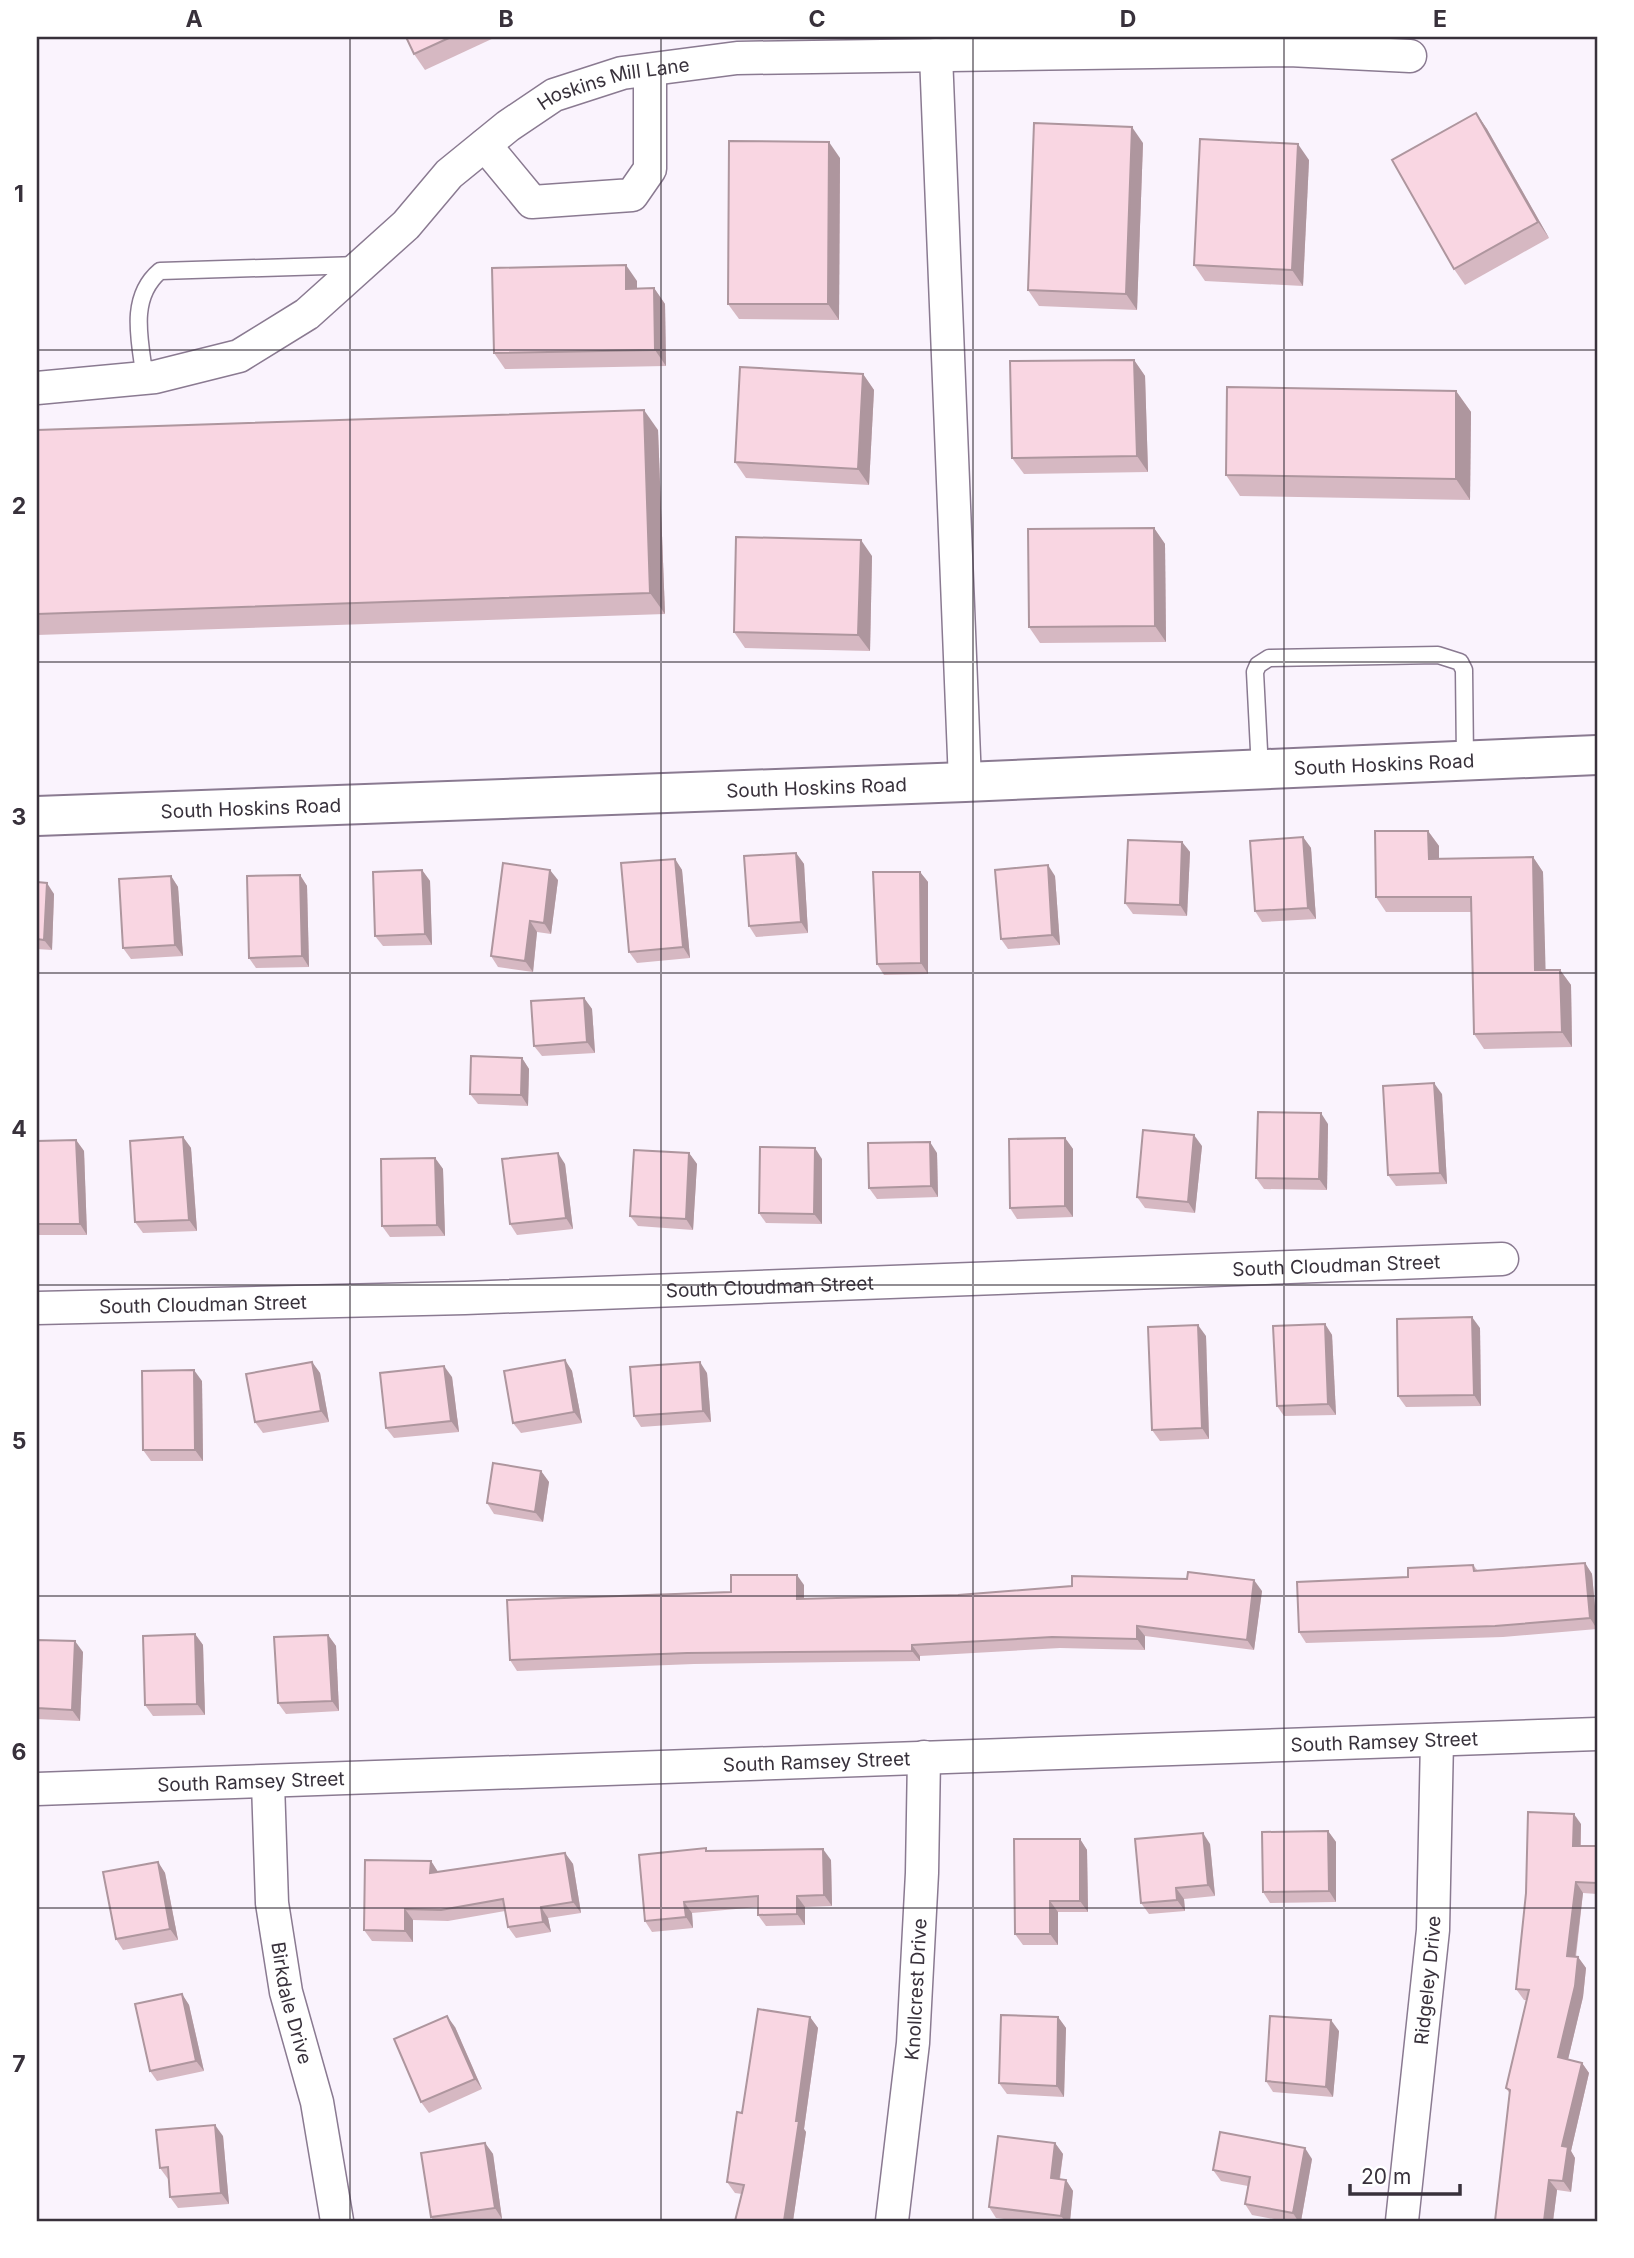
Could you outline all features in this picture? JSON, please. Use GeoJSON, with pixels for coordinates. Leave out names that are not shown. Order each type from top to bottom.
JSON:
{"type":"FeatureCollection","features":[{"type":"Feature","properties":{"kind":"street","name":"Hoskins Mill Lane"},"geometry":{"type":"LineString","coordinates":[[37,388],[145,379],[239,356],[307,314],[406,225],[449,174],[485,145],[554,95],[622,73],[737,58],[1289,50],[1410,56]]}},
{"type":"Feature","properties":{"kind":"street"},"geometry":{"type":"LineString","coordinates":[[936,55],[965,782]]}},
{"type":"Feature","properties":{"kind":"street"},"geometry":{"type":"LineString","coordinates":[[485,145],[532,202],[632,195],[650,169],[650,70]]}},
{"type":"Feature","properties":{"kind":"street","name":"South Hoskins Road"},"geometry":{"type":"LineString","coordinates":[[37,817],[1597,755]]}},
{"type":"Feature","properties":{"kind":"street","name":"South Cloudman Street"},"geometry":{"type":"LineString","coordinates":[[37,1308],[465,1298],[1502,1259]]}},
{"type":"Feature","properties":{"kind":"street","name":"South Ramsey Street"},"geometry":{"type":"LineString","coordinates":[[37,1789],[268,1783],[1597,1734]]}},
{"type":"Feature","properties":{"kind":"street","name":"Ridgeley Drive"},"geometry":{"type":"LineString","coordinates":[[1402,2221],[1433,1930],[1437,1740]]}},
{"type":"Feature","properties":{"kind":"street","name":"Knollcrest Drive"},"geometry":{"type":"LineString","coordinates":[[892,2221],[913,2043],[922,1873],[924,1757]]}},
{"type":"Feature","properties":{"kind":"street","name":"Birkdale Drive"},"geometry":{"type":"LineString","coordinates":[[268,1783],[272,1903],[286,1992],[317,2102],[337,2221]]}},
{"type":"Feature","properties":{"kind":"lane"},"geometry":{"type":"LineString","coordinates":[[145,379],[138,321],[148,281],[160,271],[361,265]]}},
{"type":"Feature","properties":{"kind":"lane"},"geometry":{"type":"LineString","coordinates":[[1260,770],[1255,672],[1258,665],[1269,658],[1438,655],[1460,662],[1464,670],[1465,760]]}},
{"type":"Feature","properties":{"kind":"building"},"geometry":{"type":"Polygon","coordinates":[[[406,37],[451,37],[414,54],[406,37]]]}},
{"type":"Feature","properties":{"kind":"building"},"geometry":{"type":"Polygon","coordinates":[[[1476,113],[1538,222],[1454,269],[1392,160],[1476,113]]]}},
{"type":"Feature","properties":{"kind":"building"},"geometry":{"type":"Polygon","coordinates":[[[1034,123],[1132,127],[1126,294],[1028,290],[1034,123]]]}},
{"type":"Feature","properties":{"kind":"building"},"geometry":{"type":"Polygon","coordinates":[[[1200,139],[1298,144],[1292,270],[1194,265],[1200,139]]]}},
{"type":"Feature","properties":{"kind":"building"},"geometry":{"type":"Polygon","coordinates":[[[729,141],[829,142],[828,304],[728,304],[729,141]]]}},
{"type":"Feature","properties":{"kind":"building"},"geometry":{"type":"Polygon","coordinates":[[[626,265],[626,289],[654,288],[655,350],[494,353],[492,268],[626,265]]]}},
{"type":"Feature","properties":{"kind":"building"},"geometry":{"type":"Polygon","coordinates":[[[1134,360],[1137,456],[1012,458],[1010,361],[1134,360]]]}},
{"type":"Feature","properties":{"kind":"building"},"geometry":{"type":"Polygon","coordinates":[[[740,367],[863,374],[858,469],[735,462],[740,367]]]}},
{"type":"Feature","properties":{"kind":"building"},"geometry":{"type":"Polygon","coordinates":[[[1227,387],[1456,391],[1456,479],[1226,475],[1227,387]]]}},
{"type":"Feature","properties":{"kind":"building"},"geometry":{"type":"Polygon","coordinates":[[[644,410],[650,593],[37,614],[37,430],[644,410]]]}},
{"type":"Feature","properties":{"kind":"building"},"geometry":{"type":"Polygon","coordinates":[[[1154,528],[1155,626],[1029,627],[1028,529],[1154,528]]]}},
{"type":"Feature","properties":{"kind":"building"},"geometry":{"type":"Polygon","coordinates":[[[736,537],[861,540],[858,635],[734,632],[736,537]]]}},
{"type":"Feature","properties":{"kind":"building"},"geometry":{"type":"Polygon","coordinates":[[[1375,831],[1428,831],[1429,859],[1533,857],[1535,970],[1560,970],[1562,1032],[1474,1034],[1471,897],[1376,897],[1375,831]]]}},
{"type":"Feature","properties":{"kind":"building"},"geometry":{"type":"Polygon","coordinates":[[[1303,837],[1308,908],[1255,911],[1250,841],[1303,837]]]}},
{"type":"Feature","properties":{"kind":"building"},"geometry":{"type":"Polygon","coordinates":[[[1128,840],[1182,842],[1180,905],[1125,903],[1128,840]]]}},
{"type":"Feature","properties":{"kind":"building"},"geometry":{"type":"Polygon","coordinates":[[[796,853],[801,922],[749,926],[744,856],[796,853]]]}},
{"type":"Feature","properties":{"kind":"building"},"geometry":{"type":"Polygon","coordinates":[[[675,859],[683,947],[629,952],[621,863],[675,859]]]}},
{"type":"Feature","properties":{"kind":"building"},"geometry":{"type":"Polygon","coordinates":[[[503,863],[550,870],[544,923],[530,921],[525,961],[491,956],[503,863]]]}},
{"type":"Feature","properties":{"kind":"building"},"geometry":{"type":"Polygon","coordinates":[[[1048,865],[1052,935],[1001,939],[995,870],[1048,865]]]}},
{"type":"Feature","properties":{"kind":"building"},"geometry":{"type":"Polygon","coordinates":[[[422,870],[425,934],[375,936],[373,872],[422,870]]]}},
{"type":"Feature","properties":{"kind":"building"},"geometry":{"type":"Polygon","coordinates":[[[873,872],[920,872],[921,963],[877,964],[873,872]]]}},
{"type":"Feature","properties":{"kind":"building"},"geometry":{"type":"Polygon","coordinates":[[[300,875],[302,956],[249,958],[247,876],[300,875]]]}},
{"type":"Feature","properties":{"kind":"building"},"geometry":{"type":"Polygon","coordinates":[[[171,876],[175,945],[123,948],[119,879],[171,876]]]}},
{"type":"Feature","properties":{"kind":"building"},"geometry":{"type":"Polygon","coordinates":[[[37,882],[47,883],[44,940],[37,939],[37,882]]]}},
{"type":"Feature","properties":{"kind":"building"},"geometry":{"type":"Polygon","coordinates":[[[584,998],[587,1042],[534,1046],[531,1001],[584,998]]]}},
{"type":"Feature","properties":{"kind":"building"},"geometry":{"type":"Polygon","coordinates":[[[471,1056],[522,1058],[521,1095],[470,1094],[471,1056]]]}},
{"type":"Feature","properties":{"kind":"building"},"geometry":{"type":"Polygon","coordinates":[[[1434,1083],[1440,1173],[1388,1175],[1383,1086],[1434,1083]]]}},
{"type":"Feature","properties":{"kind":"building"},"geometry":{"type":"Polygon","coordinates":[[[1258,1112],[1321,1113],[1319,1179],[1256,1178],[1258,1112]]]}},
{"type":"Feature","properties":{"kind":"building"},"geometry":{"type":"Polygon","coordinates":[[[1143,1130],[1194,1135],[1188,1202],[1137,1197],[1143,1130]]]}},
{"type":"Feature","properties":{"kind":"building"},"geometry":{"type":"Polygon","coordinates":[[[183,1137],[189,1220],[135,1222],[130,1141],[183,1137]]]}},
{"type":"Feature","properties":{"kind":"building"},"geometry":{"type":"Polygon","coordinates":[[[1065,1138],[1065,1206],[1010,1208],[1009,1139],[1065,1138]]]}},
{"type":"Feature","properties":{"kind":"building"},"geometry":{"type":"Polygon","coordinates":[[[76,1140],[80,1224],[37,1224],[37,1141],[76,1140]]]}},
{"type":"Feature","properties":{"kind":"building"},"geometry":{"type":"Polygon","coordinates":[[[930,1142],[931,1186],[869,1188],[868,1143],[930,1142]]]}},
{"type":"Feature","properties":{"kind":"building"},"geometry":{"type":"Polygon","coordinates":[[[760,1147],[815,1148],[814,1214],[759,1213],[760,1147]]]}},
{"type":"Feature","properties":{"kind":"building"},"geometry":{"type":"Polygon","coordinates":[[[634,1150],[689,1153],[686,1219],[630,1216],[634,1150]]]}},
{"type":"Feature","properties":{"kind":"building"},"geometry":{"type":"Polygon","coordinates":[[[558,1153],[566,1218],[510,1224],[502,1159],[558,1153]]]}},
{"type":"Feature","properties":{"kind":"building"},"geometry":{"type":"Polygon","coordinates":[[[435,1158],[437,1225],[382,1226],[381,1159],[435,1158]]]}},
{"type":"Feature","properties":{"kind":"building"},"geometry":{"type":"Polygon","coordinates":[[[1472,1317],[1474,1395],[1398,1396],[1397,1319],[1472,1317]]]}},
{"type":"Feature","properties":{"kind":"building"},"geometry":{"type":"Polygon","coordinates":[[[1325,1324],[1328,1404],[1277,1406],[1273,1326],[1325,1324]]]}},
{"type":"Feature","properties":{"kind":"building"},"geometry":{"type":"Polygon","coordinates":[[[1198,1325],[1202,1428],[1152,1430],[1148,1327],[1198,1325]]]}},
{"type":"Feature","properties":{"kind":"building"},"geometry":{"type":"Polygon","coordinates":[[[565,1360],[574,1412],[513,1423],[504,1371],[565,1360]]]}},
{"type":"Feature","properties":{"kind":"building"},"geometry":{"type":"Polygon","coordinates":[[[312,1362],[321,1411],[255,1422],[246,1374],[312,1362]]]}},
{"type":"Feature","properties":{"kind":"building"},"geometry":{"type":"Polygon","coordinates":[[[700,1362],[703,1411],[634,1416],[630,1367],[700,1362]]]}},
{"type":"Feature","properties":{"kind":"building"},"geometry":{"type":"Polygon","coordinates":[[[444,1366],[451,1421],[386,1428],[380,1373],[444,1366]]]}},
{"type":"Feature","properties":{"kind":"building"},"geometry":{"type":"Polygon","coordinates":[[[194,1370],[195,1450],[143,1450],[142,1371],[194,1370]]]}},
{"type":"Feature","properties":{"kind":"building"},"geometry":{"type":"Polygon","coordinates":[[[493,1463],[541,1471],[535,1512],[487,1503],[493,1463]]]}},
{"type":"Feature","properties":{"kind":"building"},"geometry":{"type":"Polygon","coordinates":[[[1585,1563],[1590,1618],[1495,1626],[1299,1632],[1297,1582],[1408,1577],[1408,1568],[1473,1565],[1474,1571],[1585,1563]]]}},
{"type":"Feature","properties":{"kind":"building"},"geometry":{"type":"Polygon","coordinates":[[[1188,1572],[1254,1580],[1247,1640],[1137,1626],[1137,1639],[1052,1637],[912,1645],[912,1651],[687,1653],[510,1660],[507,1600],[731,1592],[731,1575],[797,1575],[797,1599],[958,1595],[1072,1586],[1072,1576],[1187,1579],[1188,1572]]]}},
{"type":"Feature","properties":{"kind":"building"},"geometry":{"type":"Polygon","coordinates":[[[195,1634],[197,1704],[145,1705],[143,1636],[195,1634]]]}},
{"type":"Feature","properties":{"kind":"building"},"geometry":{"type":"Polygon","coordinates":[[[328,1635],[332,1701],[278,1703],[274,1637],[328,1635]]]}},
{"type":"Feature","properties":{"kind":"building"},"geometry":{"type":"Polygon","coordinates":[[[37,1640],[75,1641],[72,1710],[37,1708],[37,1640]]]}},
{"type":"Feature","properties":{"kind":"building"},"geometry":{"type":"Polygon","coordinates":[[[1528,1812],[1574,1814],[1573,1846],[1597,1846],[1597,1883],[1576,1882],[1567,1956],[1578,1957],[1575,1986],[1558,2057],[1582,2063],[1562,2146],[1568,2147],[1563,2181],[1549,2180],[1544,2221],[1495,2221],[1510,2090],[1506,2088],[1529,1990],[1516,1989],[1526,1893],[1528,1812]]]}},
{"type":"Feature","properties":{"kind":"building"},"geometry":{"type":"Polygon","coordinates":[[[1328,1831],[1329,1891],[1263,1892],[1262,1832],[1328,1831]]]}},
{"type":"Feature","properties":{"kind":"building"},"geometry":{"type":"Polygon","coordinates":[[[1203,1833],[1208,1885],[1176,1888],[1177,1900],[1141,1903],[1135,1839],[1203,1833]]]}},
{"type":"Feature","properties":{"kind":"building"},"geometry":{"type":"Polygon","coordinates":[[[1014,1839],[1080,1839],[1080,1901],[1050,1901],[1050,1934],[1015,1934],[1014,1839]]]}},
{"type":"Feature","properties":{"kind":"building"},"geometry":{"type":"Polygon","coordinates":[[[706,1848],[706,1851],[823,1849],[824,1895],[797,1896],[797,1914],[758,1915],[758,1896],[684,1902],[686,1917],[645,1921],[639,1855],[706,1848]]]}},
{"type":"Feature","properties":{"kind":"building"},"geometry":{"type":"Polygon","coordinates":[[[565,1853],[573,1902],[541,1907],[543,1922],[508,1927],[503,1899],[441,1910],[405,1909],[405,1931],[364,1930],[365,1860],[431,1861],[430,1873],[565,1853]]]}},
{"type":"Feature","properties":{"kind":"building"},"geometry":{"type":"Polygon","coordinates":[[[158,1862],[170,1929],[116,1939],[103,1872],[158,1862]]]}},
{"type":"Feature","properties":{"kind":"building"},"geometry":{"type":"Polygon","coordinates":[[[182,1994],[196,2061],[150,2071],[135,2004],[182,1994]]]}},
{"type":"Feature","properties":{"kind":"building"},"geometry":{"type":"Polygon","coordinates":[[[758,2009],[810,2017],[796,2121],[799,2121],[784,2221],[735,2221],[744,2185],[727,2182],[737,2112],[742,2113],[758,2009]]]}},
{"type":"Feature","properties":{"kind":"building"},"geometry":{"type":"Polygon","coordinates":[[[1001,2015],[1058,2017],[1057,2086],[999,2083],[1001,2015]]]}},
{"type":"Feature","properties":{"kind":"building"},"geometry":{"type":"Polygon","coordinates":[[[447,2016],[475,2079],[421,2102],[394,2039],[447,2016]]]}},
{"type":"Feature","properties":{"kind":"building"},"geometry":{"type":"Polygon","coordinates":[[[1270,2016],[1331,2020],[1326,2087],[1266,2081],[1270,2016]]]}},
{"type":"Feature","properties":{"kind":"building"},"geometry":{"type":"Polygon","coordinates":[[[215,2125],[221,2193],[170,2197],[168,2167],[160,2168],[156,2130],[215,2125]]]}},
{"type":"Feature","properties":{"kind":"building"},"geometry":{"type":"Polygon","coordinates":[[[1220,2132],[1305,2148],[1293,2213],[1245,2204],[1250,2177],[1213,2170],[1220,2132]]]}},
{"type":"Feature","properties":{"kind":"building"},"geometry":{"type":"Polygon","coordinates":[[[998,2136],[1055,2143],[1051,2178],[1066,2180],[1061,2216],[989,2207],[998,2136]]]}},
{"type":"Feature","properties":{"kind":"building"},"geometry":{"type":"Polygon","coordinates":[[[485,2143],[495,2208],[431,2217],[421,2153],[485,2143]]]}}]}
